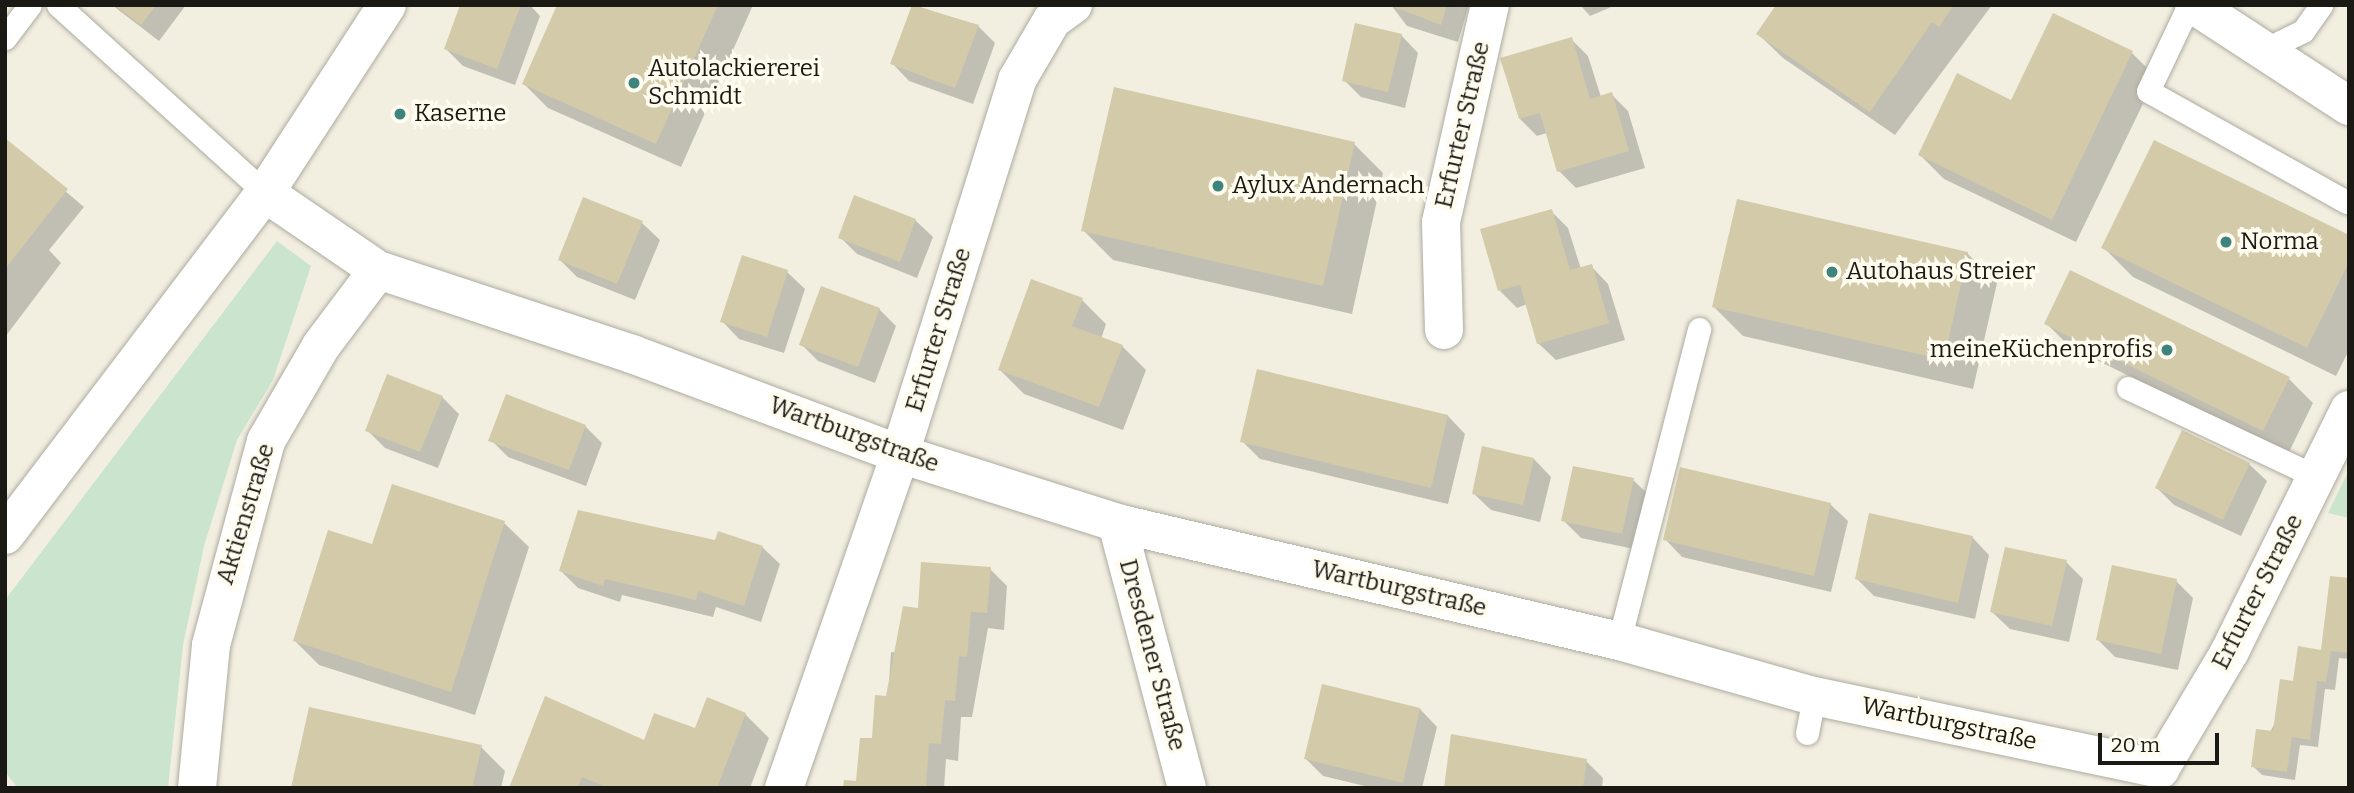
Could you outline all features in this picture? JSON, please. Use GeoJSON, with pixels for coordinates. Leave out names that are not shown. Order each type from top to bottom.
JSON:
{"type":"FeatureCollection","features":[{"type":"Feature","properties":{"kind":"street"},"geometry":{"type":"LineString","coordinates":[[5,535],[265,193],[387,5]]}},
{"type":"Feature","properties":{"kind":"street","name":"Erfurter Straße"},"geometry":{"type":"LineString","coordinates":[[784,788],[900,454],[1017,80],[1052,20],[1073,5]]}},
{"type":"Feature","properties":{"kind":"street","name":"Erfurter Straße"},"geometry":{"type":"LineString","coordinates":[[1444,330],[1441,222],[1490,5]]}},
{"type":"Feature","properties":{"kind":"street"},"geometry":{"type":"LineString","coordinates":[[2194,5],[2349,106]]}},
{"type":"Feature","properties":{"kind":"street"},"geometry":{"type":"LineString","coordinates":[[265,193],[378,270]]}},
{"type":"Feature","properties":{"kind":"street","name":"Wartburgstraße"},"geometry":{"type":"LineString","coordinates":[[378,270],[632,354],[900,454],[1117,523],[1619,641],[1814,696],[2164,778]]}},
{"type":"Feature","properties":{"kind":"street","name":"Aktienstraße"},"geometry":{"type":"LineString","coordinates":[[197,788],[211,645],[266,441],[321,346],[378,270]]}},
{"type":"Feature","properties":{"kind":"street","name":"Erfurter Straße"},"geometry":{"type":"LineString","coordinates":[[2164,778],[2349,410]]}},
{"type":"Feature","properties":{"kind":"street","name":"Dresdener Straße"},"geometry":{"type":"LineString","coordinates":[[1117,523],[1187,788]]}},
{"type":"Feature","properties":{"kind":"lane"},"geometry":{"type":"LineString","coordinates":[[5,38],[30,5]]}},
{"type":"Feature","properties":{"kind":"lane"},"geometry":{"type":"LineString","coordinates":[[58,5],[157,88],[265,193]]}},
{"type":"Feature","properties":{"kind":"lane"},"geometry":{"type":"LineString","coordinates":[[2189,5],[2148,92],[2347,202]]}},
{"type":"Feature","properties":{"kind":"lane"},"geometry":{"type":"LineString","coordinates":[[2264,50],[2303,31],[2321,5]]}},
{"type":"Feature","properties":{"kind":"lane"},"geometry":{"type":"LineString","coordinates":[[1619,641],[1699,329]]}},
{"type":"Feature","properties":{"kind":"lane"},"geometry":{"type":"LineString","coordinates":[[2128,388],[2315,476]]}},
{"type":"Feature","properties":{"kind":"lane"},"geometry":{"type":"LineString","coordinates":[[1807,733],[1814,696]]}},
{"type":"Feature","properties":{"kind":"green space"},"geometry":{"type":"Polygon","coordinates":[[[277,241],[311,266],[273,380],[237,440],[204,546],[183,645],[168,788],[18,788],[5,772],[5,600],[277,241]]]}},
{"type":"Feature","properties":{"kind":"green space"},"geometry":{"type":"Polygon","coordinates":[[[2349,470],[2349,518],[2328,513],[2349,470]]]}},
{"type":"Feature","properties":{"kind":"building"},"geometry":{"type":"Polygon","coordinates":[[[114,5],[156,5],[141,25],[114,5]]]}},
{"type":"Feature","properties":{"kind":"building"},"geometry":{"type":"Polygon","coordinates":[[[460,5],[521,5],[497,69],[444,49],[460,5]]]}},
{"type":"Feature","properties":{"kind":"building"},"geometry":{"type":"Polygon","coordinates":[[[557,5],[718,5],[656,144],[522,84],[557,5]]]}},
{"type":"Feature","properties":{"kind":"building"},"geometry":{"type":"Polygon","coordinates":[[[912,5],[979,25],[955,88],[890,64],[912,5]]]}},
{"type":"Feature","properties":{"kind":"building"},"geometry":{"type":"Polygon","coordinates":[[[1389,5],[1447,5],[1441,25],[1389,5]]]}},
{"type":"Feature","properties":{"kind":"building"},"geometry":{"type":"Polygon","coordinates":[[[1776,5],[1954,5],[1939,27],[1932,22],[1870,112],[1756,34],[1776,5]]]}},
{"type":"Feature","properties":{"kind":"building"},"geometry":{"type":"Polygon","coordinates":[[[2053,13],[2133,51],[2052,220],[1918,155],[1957,73],[2011,100],[2053,13]]]}},
{"type":"Feature","properties":{"kind":"building"},"geometry":{"type":"Polygon","coordinates":[[[1355,23],[1402,34],[1388,92],[1342,81],[1355,23]]]}},
{"type":"Feature","properties":{"kind":"building"},"geometry":{"type":"Polygon","coordinates":[[[1572,37],[1590,99],[1612,92],[1629,151],[1557,172],[1540,113],[1519,119],[1500,58],[1572,37]]]}},
{"type":"Feature","properties":{"kind":"building","name":"Aylux Andernach"},"geometry":{"type":"Polygon","coordinates":[[[1114,87],[1355,142],[1323,286],[1081,231],[1114,87]]]}},
{"type":"Feature","properties":{"kind":"building"},"geometry":{"type":"Polygon","coordinates":[[[5,138],[68,189],[5,269],[5,138]]]}},
{"type":"Feature","properties":{"kind":"building","name":"Norma"},"geometry":{"type":"Polygon","coordinates":[[[2154,140],[2349,235],[2349,262],[2307,348],[2101,248],[2154,140]]]}},
{"type":"Feature","properties":{"kind":"building"},"geometry":{"type":"Polygon","coordinates":[[[854,195],[916,219],[900,262],[838,238],[854,195]]]}},
{"type":"Feature","properties":{"kind":"building"},"geometry":{"type":"Polygon","coordinates":[[[583,197],[643,221],[617,284],[558,260],[583,197]]]}},
{"type":"Feature","properties":{"kind":"building"},"geometry":{"type":"Polygon","coordinates":[[[1737,199],[1968,252],[1944,360],[1712,307],[1737,199]]]}},
{"type":"Feature","properties":{"kind":"building"},"geometry":{"type":"Polygon","coordinates":[[[1552,209],[1570,270],[1592,264],[1609,323],[1537,344],[1520,285],[1498,291],[1480,229],[1552,209]]]}},
{"type":"Feature","properties":{"kind":"building"},"geometry":{"type":"Polygon","coordinates":[[[742,255],[788,270],[767,337],[720,322],[742,255]]]}},
{"type":"Feature","properties":{"kind":"building"},"geometry":{"type":"Polygon","coordinates":[[[2070,270],[2290,377],[2263,431],[2044,324],[2070,270]]]}},
{"type":"Feature","properties":{"kind":"building"},"geometry":{"type":"Polygon","coordinates":[[[1031,279],[1083,298],[1072,326],[1123,345],[1099,407],[998,370],[1031,279]]]}},
{"type":"Feature","properties":{"kind":"building"},"geometry":{"type":"Polygon","coordinates":[[[821,286],[880,308],[858,367],[799,345],[821,286]]]}},
{"type":"Feature","properties":{"kind":"building"},"geometry":{"type":"Polygon","coordinates":[[[1257,369],[1448,415],[1431,488],[1240,442],[1257,369]]]}},
{"type":"Feature","properties":{"kind":"building"},"geometry":{"type":"Polygon","coordinates":[[[387,374],[443,396],[420,452],[365,431],[387,374]]]}},
{"type":"Feature","properties":{"kind":"building"},"geometry":{"type":"Polygon","coordinates":[[[506,394],[586,425],[569,470],[488,441],[506,394]]]}},
{"type":"Feature","properties":{"kind":"building"},"geometry":{"type":"Polygon","coordinates":[[[2182,430],[2250,463],[2223,520],[2155,488],[2182,430]]]}},
{"type":"Feature","properties":{"kind":"building"},"geometry":{"type":"Polygon","coordinates":[[[1482,446],[1534,458],[1523,505],[1472,494],[1482,446]]]}},
{"type":"Feature","properties":{"kind":"building"},"geometry":{"type":"Polygon","coordinates":[[[1573,466],[1634,478],[1622,534],[1561,521],[1573,466]]]}},
{"type":"Feature","properties":{"kind":"building"},"geometry":{"type":"Polygon","coordinates":[[[1680,467],[1831,503],[1814,576],[1663,540],[1680,467]]]}},
{"type":"Feature","properties":{"kind":"building"},"geometry":{"type":"Polygon","coordinates":[[[392,484],[505,521],[451,692],[293,641],[328,530],[372,544],[392,484]]]}},
{"type":"Feature","properties":{"kind":"building"},"geometry":{"type":"Polygon","coordinates":[[[578,510],[715,540],[718,531],[763,546],[744,606],[698,591],[696,600],[605,579],[603,586],[559,571],[578,510]]]}},
{"type":"Feature","properties":{"kind":"building"},"geometry":{"type":"Polygon","coordinates":[[[1869,513],[1973,536],[1958,603],[1855,579],[1869,513]]]}},
{"type":"Feature","properties":{"kind":"building"},"geometry":{"type":"Polygon","coordinates":[[[2005,547],[2067,560],[2052,626],[1990,612],[2005,547]]]}},
{"type":"Feature","properties":{"kind":"building"},"geometry":{"type":"Polygon","coordinates":[[[921,562],[991,567],[987,613],[971,612],[967,657],[959,656],[955,701],[945,700],[941,744],[929,743],[926,787],[843,788],[844,780],[856,781],[860,738],[872,738],[875,695],[886,696],[903,606],[918,608],[921,562]]]}},
{"type":"Feature","properties":{"kind":"building"},"geometry":{"type":"Polygon","coordinates":[[[2112,565],[2177,579],[2161,654],[2096,640],[2112,565]]]}},
{"type":"Feature","properties":{"kind":"building"},"geometry":{"type":"Polygon","coordinates":[[[2330,576],[2349,578],[2349,653],[2331,651],[2326,682],[2317,681],[2310,740],[2292,737],[2287,772],[2251,767],[2256,729],[2273,731],[2280,679],[2293,681],[2298,646],[2321,650],[2330,576]]]}},
{"type":"Feature","properties":{"kind":"building"},"geometry":{"type":"Polygon","coordinates":[[[1322,684],[1420,708],[1403,783],[1304,759],[1322,684]]]}},
{"type":"Feature","properties":{"kind":"building"},"geometry":{"type":"Polygon","coordinates":[[[545,696],[644,740],[654,713],[695,728],[707,697],[746,713],[717,788],[609,788],[582,777],[578,788],[509,788],[545,696]]]}},
{"type":"Feature","properties":{"kind":"building"},"geometry":{"type":"Polygon","coordinates":[[[309,707],[482,745],[472,788],[291,788],[309,707]]]}},
{"type":"Feature","properties":{"kind":"building"},"geometry":{"type":"Polygon","coordinates":[[[1451,734],[1587,759],[1583,788],[1444,788],[1451,734]]]}},
{"type":"Feature","properties":{"kind":"place","name":"Autolackiererei Schmidt"},"geometry":{"type":"Point","coordinates":[634,83]}},
{"type":"Feature","properties":{"kind":"place","name":"Kaserne"},"geometry":{"type":"Point","coordinates":[400,114]}},
{"type":"Feature","properties":{"kind":"place","name":"Aylux Andernach"},"geometry":{"type":"Point","coordinates":[1218,186]}},
{"type":"Feature","properties":{"kind":"place","name":"Norma"},"geometry":{"type":"Point","coordinates":[2226,242]}},
{"type":"Feature","properties":{"kind":"place","name":"Autohaus Streier"},"geometry":{"type":"Point","coordinates":[1832,272]}},
{"type":"Feature","properties":{"kind":"place","name":"meineKüchenprofis"},"geometry":{"type":"Point","coordinates":[2167,350]}}]}
